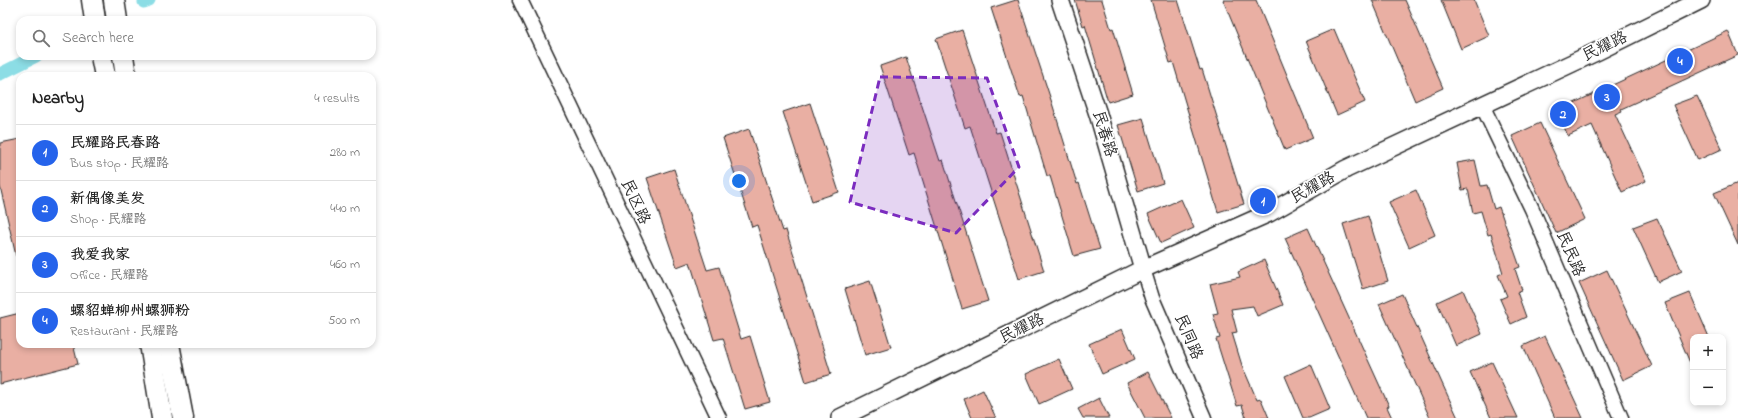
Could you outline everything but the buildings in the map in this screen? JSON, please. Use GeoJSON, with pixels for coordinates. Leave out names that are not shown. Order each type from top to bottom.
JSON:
{"type":"FeatureCollection","features":[{"type":"Feature","properties":{"kind":"main road"},"geometry":{"type":"LineString","coordinates":[[92,0],[94,16]]}},
{"type":"Feature","properties":{"kind":"main road"},"geometry":{"type":"LineString","coordinates":[[114,0],[117,16]]}},
{"type":"Feature","properties":{"kind":"main road"},"geometry":{"type":"LineString","coordinates":[[102,60],[104,72]]}},
{"type":"Feature","properties":{"kind":"main road"},"geometry":{"type":"LineString","coordinates":[[124,60],[125,72]]}},
{"type":"Feature","properties":{"kind":"main road"},"geometry":{"type":"LineString","coordinates":[[151,348],[163,412]]}},
{"type":"Feature","properties":{"kind":"main road"},"geometry":{"type":"LineString","coordinates":[[170,348],[182,409]]}},
{"type":"Feature","properties":{"kind":"street","name":"民区路"},"geometry":{"type":"LineString","coordinates":[[520,0],[719,418]]}},
{"type":"Feature","properties":{"kind":"street","name":"民春路"},"geometry":{"type":"LineString","coordinates":[[1060,0],[1098,114],[1143,269]]}},
{"type":"Feature","properties":{"kind":"street","name":"民耀路"},"geometry":{"type":"LineString","coordinates":[[840,418],[1143,269],[1269,212],[1346,170],[1701,0]]}},
{"type":"Feature","properties":{"kind":"street","name":"民民路"},"geometry":{"type":"LineString","coordinates":[[1482,105],[1532,209],[1621,418]]}},
{"type":"Feature","properties":{"kind":"street","name":"民同路"},"geometry":{"type":"LineString","coordinates":[[1143,269],[1152,298],[1204,418]]}},
{"type":"Feature","properties":{"kind":"street"},"geometry":{"type":"LineString","coordinates":[[182,409],[188,418]]}},
{"type":"Feature","properties":{"kind":"highlighted area"},"geometry":{"type":"Polygon","coordinates":[[[880,77],[987,78],[1019,167],[956,233],[850,202],[880,77]]]}},
{"type":"Feature","properties":{"kind":"waterway"},"geometry":{"type":"LineString","coordinates":[[144,2],[149,0]]}},
{"type":"Feature","properties":{"kind":"waterway"},"geometry":{"type":"LineString","coordinates":[[0,74],[28,60]]}},
{"type":"Feature","properties":{"kind":"place","name":"螺貂蝉柳州螺狮粉"},"geometry":{"type":"Point","coordinates":[1680,61]}},
{"type":"Feature","properties":{"kind":"place","name":"我爱我家"},"geometry":{"type":"Point","coordinates":[1607,97]}},
{"type":"Feature","properties":{"kind":"place","name":"新偶像美发"},"geometry":{"type":"Point","coordinates":[1563,114]}},
{"type":"Feature","properties":{"kind":"place","name":"民耀路民春路"},"geometry":{"type":"Point","coordinates":[1263,201]}}]}
